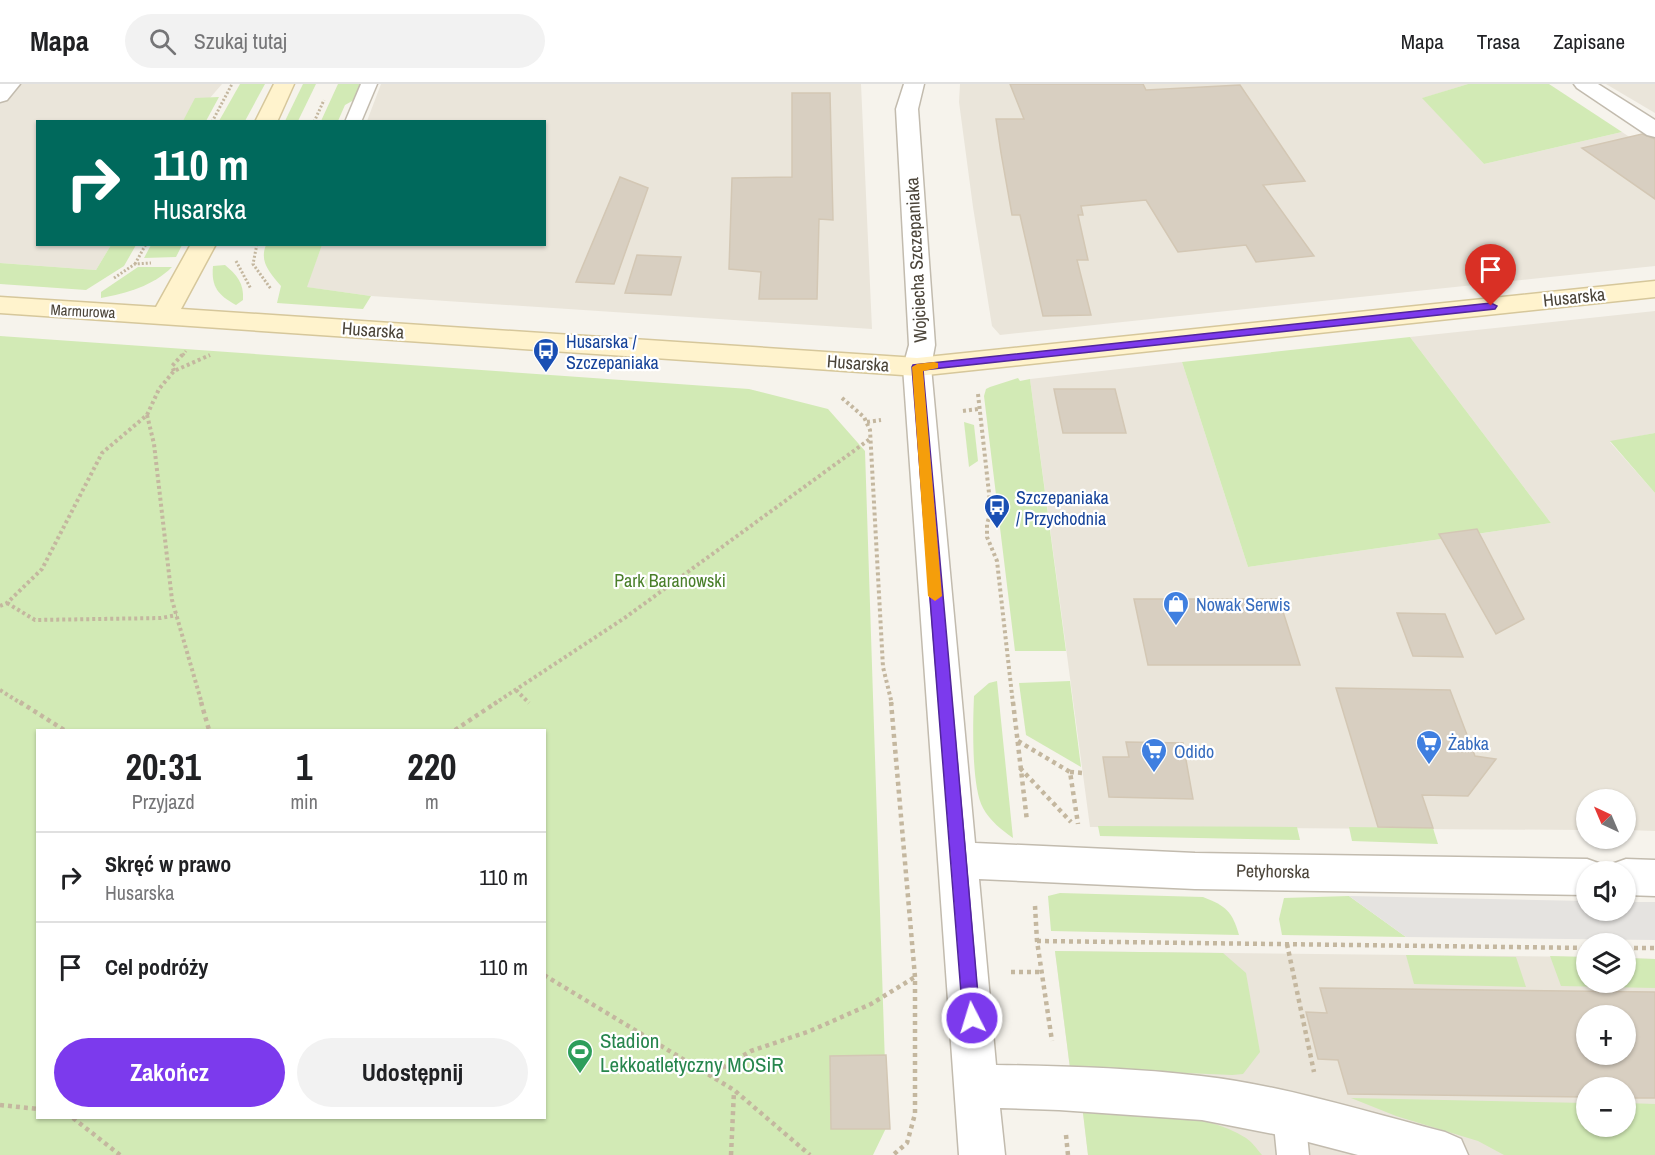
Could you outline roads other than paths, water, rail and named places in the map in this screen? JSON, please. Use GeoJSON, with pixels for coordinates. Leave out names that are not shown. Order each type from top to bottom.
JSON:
{"type":"FeatureCollection","features":[{"type":"Feature","properties":{"kind":"main road"},"geometry":{"type":"LineString","coordinates":[[267,120],[284,84]]}},
{"type":"Feature","properties":{"kind":"main road"},"geometry":{"type":"LineString","coordinates":[[165,315],[203,246]]}},
{"type":"Feature","properties":{"kind":"main road","name":"Husarska"},"geometry":{"type":"LineString","coordinates":[[165,315],[917,367],[1655,288]]}},
{"type":"Feature","properties":{"kind":"main road","name":"Marmurowa"},"geometry":{"type":"LineString","coordinates":[[0,305],[165,315]]}},
{"type":"Feature","properties":{"kind":"street"},"geometry":{"type":"LineString","coordinates":[[0,96],[10,84]]}},
{"type":"Feature","properties":{"kind":"street","name":"Wojciecha Szczepaniaka"},"geometry":{"type":"LineString","coordinates":[[914,84],[907,109],[922,345],[917,367],[940,663],[960,860],[982,1155]]}},
{"type":"Feature","properties":{"kind":"street"},"geometry":{"type":"LineString","coordinates":[[1584,84],[1655,130]]}},
{"type":"Feature","properties":{"kind":"street","name":"Petyhorska"},"geometry":{"type":"LineString","coordinates":[[960,860],[1225,870],[1576,877]]}},
{"type":"Feature","properties":{"kind":"street"},"geometry":{"type":"LineString","coordinates":[[1636,877],[1655,878]]}},
{"type":"Feature","properties":{"kind":"street"},"geometry":{"type":"LineString","coordinates":[[977,1086],[1059,1088],[1202,1098],[1291,1135],[1445,1155]]}},
{"type":"Feature","properties":{"kind":"lane"},"geometry":{"type":"LineString","coordinates":[[354,120],[369,84]]}},
{"type":"Feature","properties":{"kind":"place","name":"Husarska / Szczepaniaka"},"geometry":{"type":"Point","coordinates":[546,374]}},
{"type":"Feature","properties":{"kind":"place","name":"Szczepaniaka / Przychodnia"},"geometry":{"type":"Point","coordinates":[997,530]}},
{"type":"Feature","properties":{"kind":"place","name":"Nowak Serwis"},"geometry":{"type":"Point","coordinates":[1176,627]}},
{"type":"Feature","properties":{"kind":"place","name":"Żabka"},"geometry":{"type":"Point","coordinates":[1429,766]}},
{"type":"Feature","properties":{"kind":"place","name":"Odido"},"geometry":{"type":"Point","coordinates":[1154,774]}},
{"type":"Feature","properties":{"kind":"place","name":"Stadion Lekkoatletyczny MOSiR"},"geometry":{"type":"Point","coordinates":[580,1075]}},
{"type":"Feature","properties":{"kind":"park label","name":"Park Baranowski"},"geometry":{"type":"Point","coordinates":[670,580]}}]}
